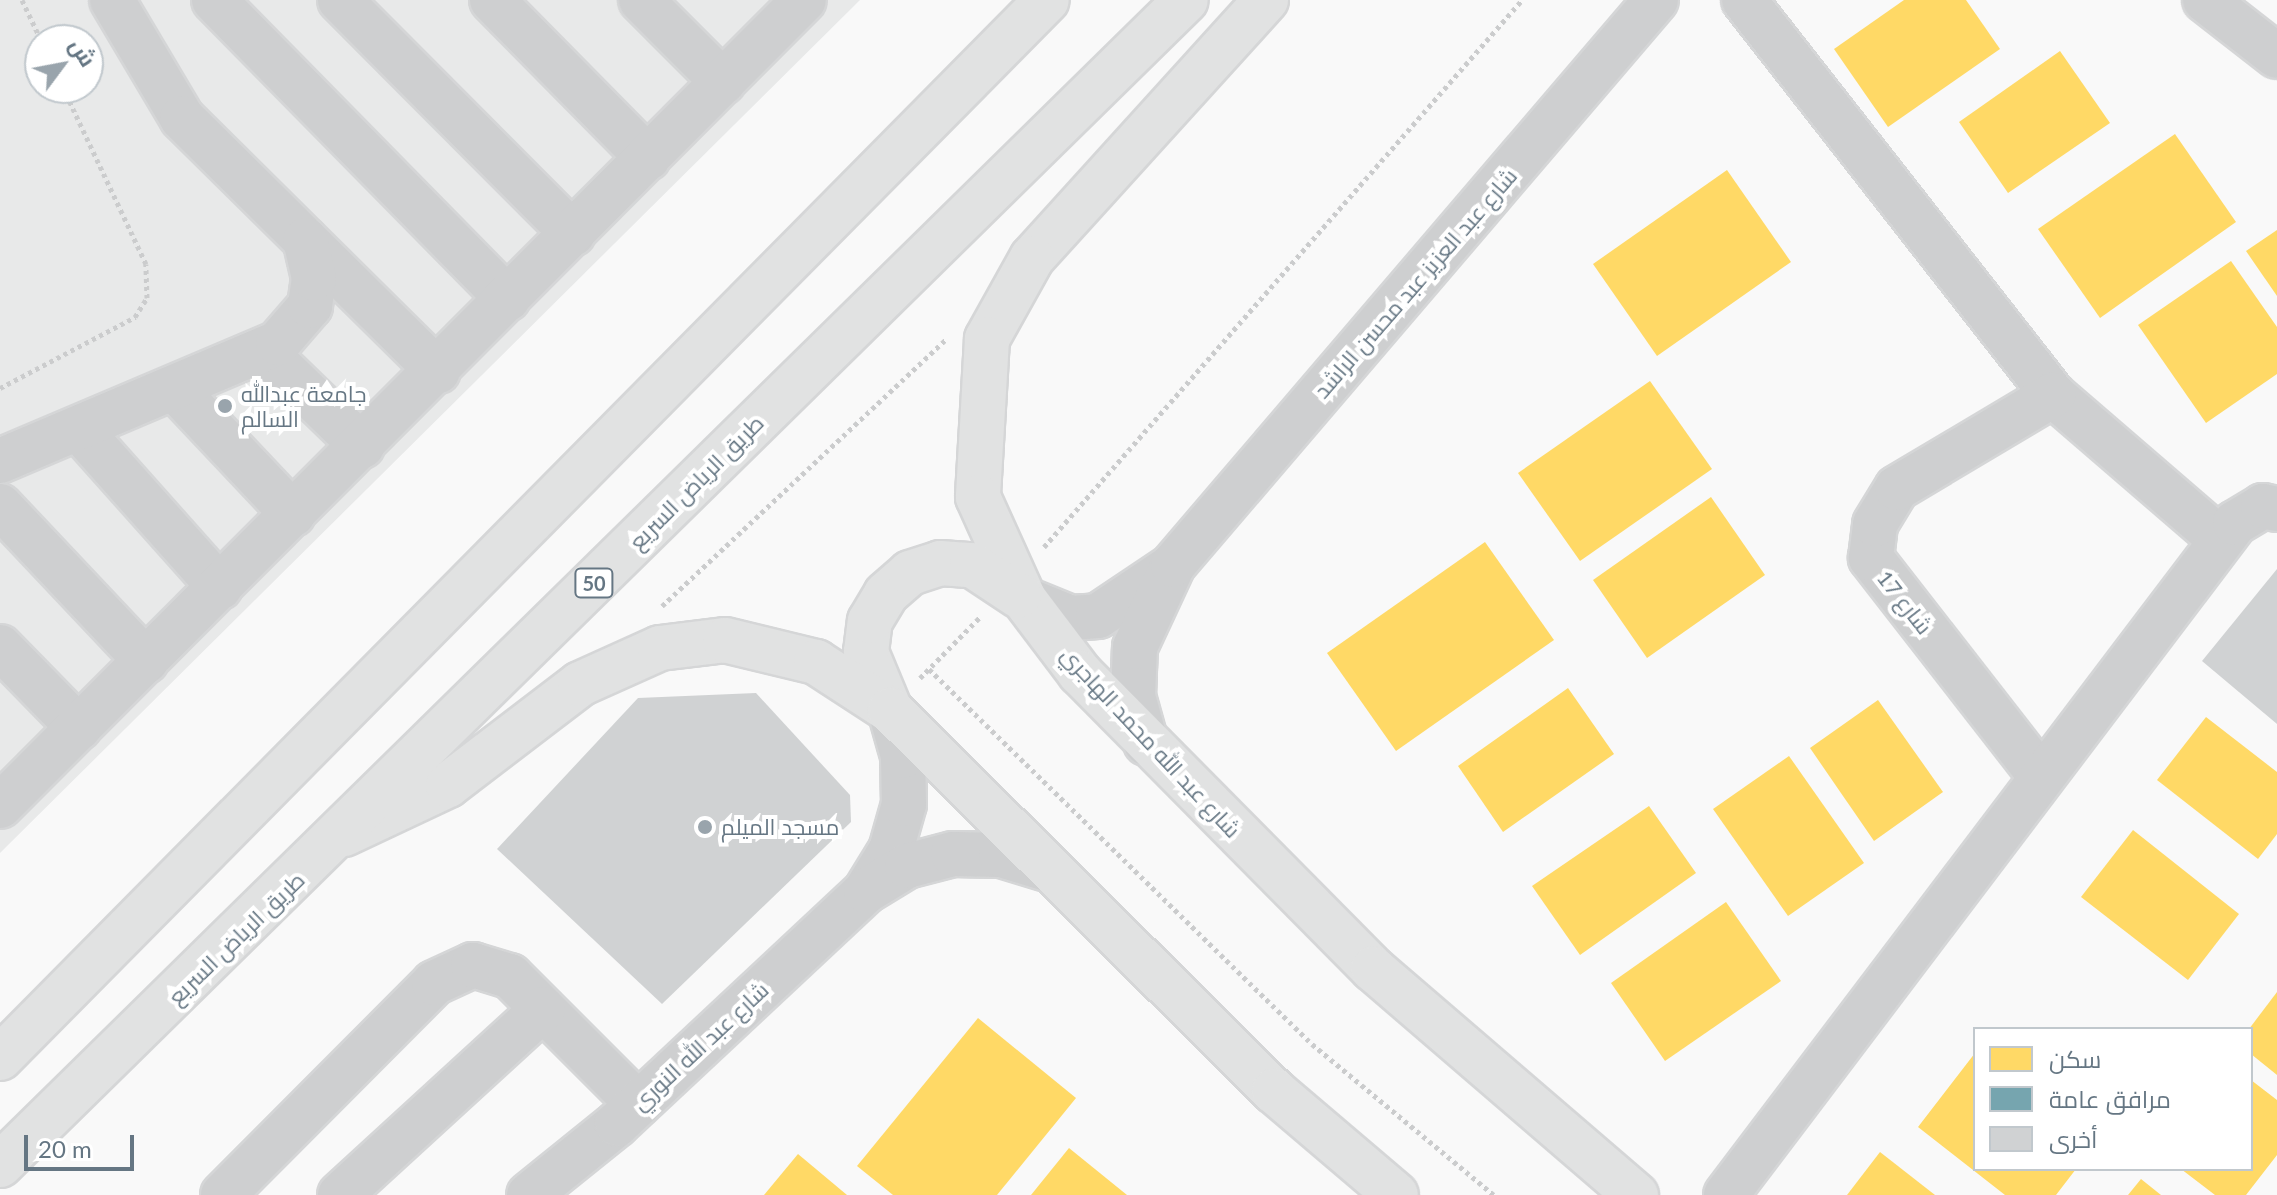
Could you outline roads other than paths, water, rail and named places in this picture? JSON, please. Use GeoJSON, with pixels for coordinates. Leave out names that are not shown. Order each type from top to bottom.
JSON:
{"type":"FeatureCollection","features":[{"type":"Feature","properties":{"kind":"main road"},"geometry":{"type":"LineString","coordinates":[[0,1058],[1018,18],[1047,0]]}},
{"type":"Feature","properties":{"kind":"main road","name":"طريق الرياض السريع"},"geometry":{"type":"LineString","coordinates":[[0,1165],[344,834],[1186,0]]}},
{"type":"Feature","properties":{"kind":"main road","name":"شارع عبد الله محمد الهاجري"},"geometry":{"type":"LineString","coordinates":[[1266,0],[1032,258],[987,339],[978,497],[1015,590],[1146,743],[1373,969],[1636,1195]]}},
{"type":"Feature","properties":{"kind":"main road"},"geometry":{"type":"LineString","coordinates":[[890,710],[866,652],[870,621],[886,594],[910,573],[940,563],[972,565],[1015,590]]}},
{"type":"Feature","properties":{"kind":"main road"},"geometry":{"type":"LineString","coordinates":[[344,834],[448,785],[580,684],[660,648],[725,640],[816,662],[890,710],[1274,1091],[1396,1195]]}},
{"type":"Feature","properties":{"kind":"main road"},"geometry":{"type":"LineString","coordinates":[[0,1017],[197,859]]}},
{"type":"Feature","properties":{"kind":"street"},"geometry":{"type":"LineString","coordinates":[[112,0],[182,118],[438,371]]}},
{"type":"Feature","properties":{"kind":"street"},"geometry":{"type":"LineString","coordinates":[[214,0],[508,299]]}},
{"type":"Feature","properties":{"kind":"street"},"geometry":{"type":"LineString","coordinates":[[340,0],[573,234]]}},
{"type":"Feature","properties":{"kind":"street"},"geometry":{"type":"LineString","coordinates":[[492,0],[648,158]]}},
{"type":"Feature","properties":{"kind":"street"},"geometry":{"type":"LineString","coordinates":[[641,0],[723,82]]}},
{"type":"Feature","properties":{"kind":"street","name":"شارع عبد العزيز عبد محسن الراشد"},"geometry":{"type":"LineString","coordinates":[[1015,590],[1071,618],[1098,616],[1173,565],[1656,0]]}},
{"type":"Feature","properties":{"kind":"street"},"geometry":{"type":"LineString","coordinates":[[1744,0],[2053,395],[2221,540]]}},
{"type":"Feature","properties":{"kind":"street"},"geometry":{"type":"LineString","coordinates":[[2205,0],[2277,56]]}},
{"type":"Feature","properties":{"kind":"street"},"geometry":{"type":"LineString","coordinates":[[2,800],[79,728],[438,371],[723,82],[791,5]]}},
{"type":"Feature","properties":{"kind":"street"},"geometry":{"type":"LineString","coordinates":[[0,461],[263,350],[310,306],[314,278],[305,240]]}},
{"type":"Feature","properties":{"kind":"street"},"geometry":{"type":"LineString","coordinates":[[263,350],[362,446]]}},
{"type":"Feature","properties":{"kind":"street"},"geometry":{"type":"LineString","coordinates":[[175,389],[293,514]]}},
{"type":"Feature","properties":{"kind":"street","name":"شارع 17"},"geometry":{"type":"LineString","coordinates":[[2039,774],[1871,558],[1875,524],[1897,488],[2053,395]]}},
{"type":"Feature","properties":{"kind":"street"},"geometry":{"type":"LineString","coordinates":[[79,429],[220,587]]}},
{"type":"Feature","properties":{"kind":"street"},"geometry":{"type":"LineString","coordinates":[[0,506],[146,661]]}},
{"type":"Feature","properties":{"kind":"street"},"geometry":{"type":"LineString","coordinates":[[1726,1195],[2039,774],[2221,540],[2247,511],[2277,509]]}},
{"type":"Feature","properties":{"kind":"street","name":"شارع عبد العزيز عبد محسن الراشد"},"geometry":{"type":"LineString","coordinates":[[1146,743],[1133,696],[1135,647],[1173,565]]}},
{"type":"Feature","properties":{"kind":"street"},"geometry":{"type":"LineString","coordinates":[[0,647],[79,728]]}},
{"type":"Feature","properties":{"kind":"street","name":"شارع عبد الله النوري"},"geometry":{"type":"LineString","coordinates":[[866,891],[891,850],[904,804],[903,756],[890,710]]}},
{"type":"Feature","properties":{"kind":"street","name":"شارع عبد الله النوري"},"geometry":{"type":"LineString","coordinates":[[529,1195],[638,1104],[866,891],[907,866],[953,854],[1001,855],[1047,869]]}},
{"type":"Feature","properties":{"kind":"street"},"geometry":{"type":"LineString","coordinates":[[223,1195],[453,970],[490,966],[543,1009],[638,1104]]}},
{"type":"Feature","properties":{"kind":"street"},"geometry":{"type":"LineString","coordinates":[[340,1195],[543,1009]]}},
{"type":"Feature","properties":{"kind":"place","name":"جامعة عبدالله السالم"},"geometry":{"type":"Point","coordinates":[225,406]}},
{"type":"Feature","properties":{"kind":"place","name":"مسجد الميلم"},"geometry":{"type":"Point","coordinates":[705,827]}}]}
